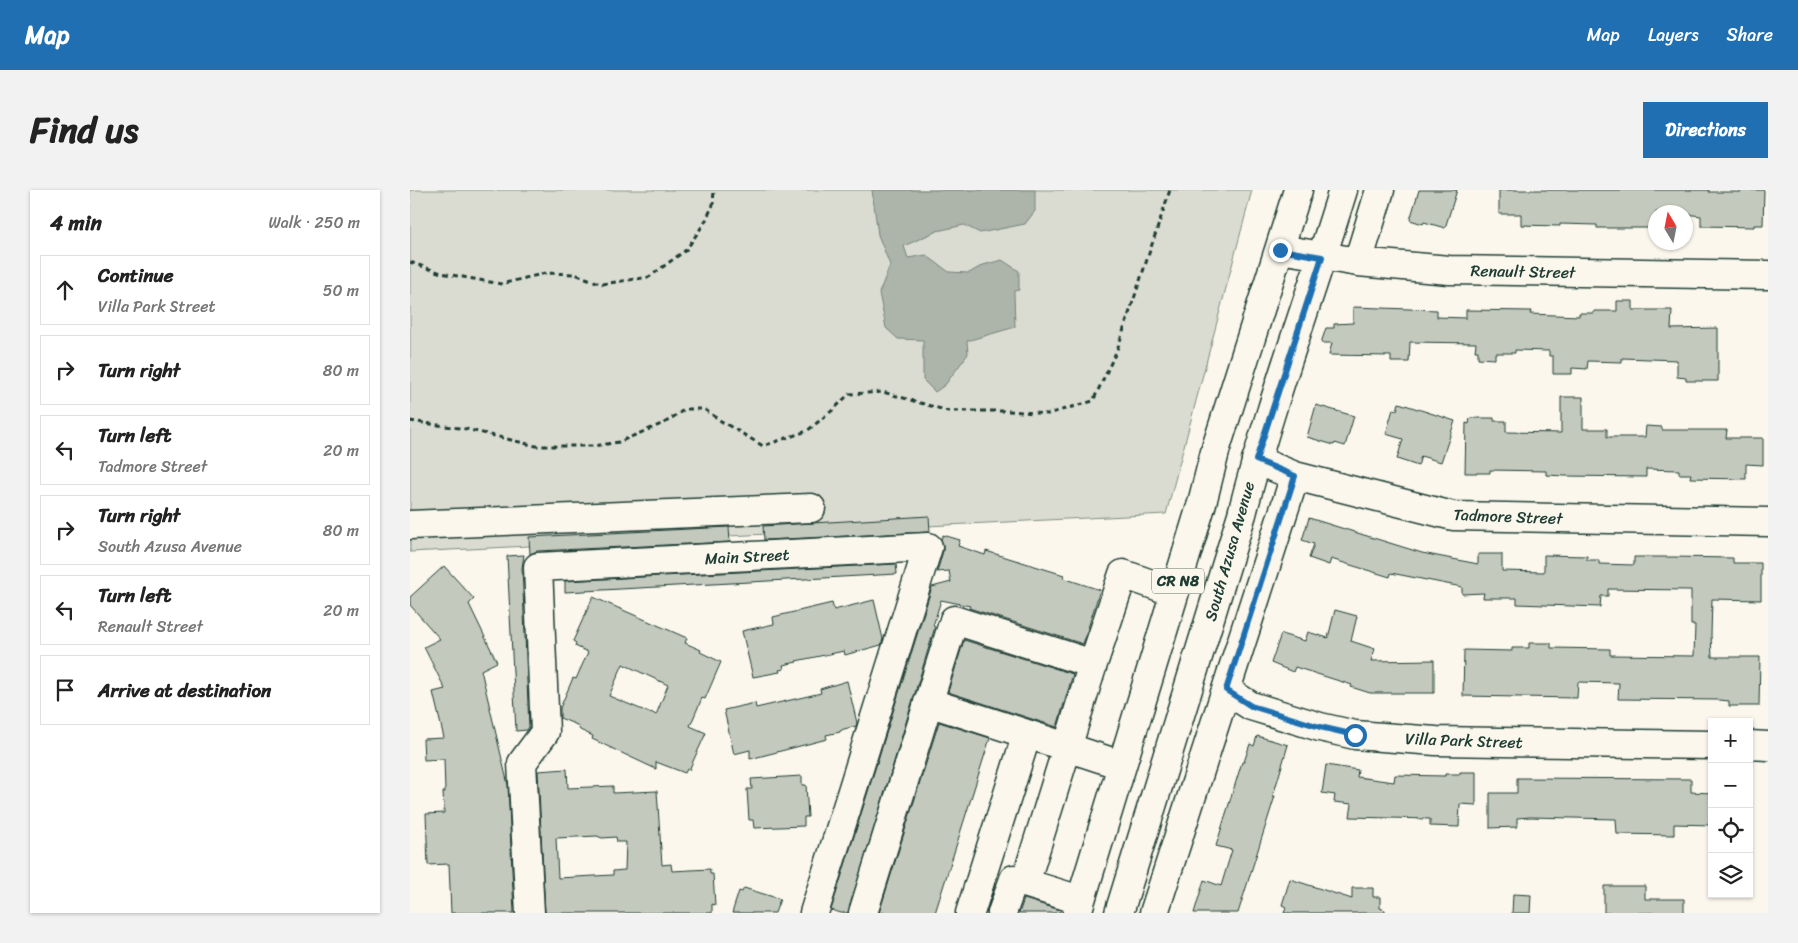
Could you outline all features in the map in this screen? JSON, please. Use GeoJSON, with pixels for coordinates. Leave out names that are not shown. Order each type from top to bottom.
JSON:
{"type":"FeatureCollection","features":[{"type":"Feature","properties":{"kind":"street","name":"CR N8"},"geometry":{"type":"LineString","coordinates":[[1078,906],[1202,503],[1216,448],[1298,190]]}},
{"type":"Feature","properties":{"kind":"street","name":"South Azusa Avenue"},"geometry":{"type":"LineString","coordinates":[[1119,913],[1242,514],[1256,460],[1343,190]]}},
{"type":"Feature","properties":{"kind":"street"},"geometry":{"type":"LineString","coordinates":[[1358,262],[1380,190]]}},
{"type":"Feature","properties":{"kind":"street","name":"Renault Street"},"geometry":{"type":"LineString","coordinates":[[1280,250],[1358,262],[1449,270],[1768,275]]}},
{"type":"Feature","properties":{"kind":"street","name":"Tadmore Street"},"geometry":{"type":"LineString","coordinates":[[1256,460],[1295,476],[1453,516],[1768,522]]}},
{"type":"Feature","properties":{"kind":"street"},"geometry":{"type":"LineString","coordinates":[[1154,913],[1295,476]]}},
{"type":"Feature","properties":{"kind":"street"},"geometry":{"type":"LineString","coordinates":[[410,525],[811,508]]}},
{"type":"Feature","properties":{"kind":"street","name":"Main Street"},"geometry":{"type":"LineString","coordinates":[[530,913],[522,763],[545,732],[538,567],[928,548],[814,913]]}},
{"type":"Feature","properties":{"kind":"street"},"geometry":{"type":"LineString","coordinates":[[1002,913],[1019,881],[1067,747],[1123,574],[1174,592]]}},
{"type":"Feature","properties":{"kind":"street"},"geometry":{"type":"LineString","coordinates":[[863,913],[954,620],[1093,664]]}},
{"type":"Feature","properties":{"kind":"street","name":"Villa Park Street"},"geometry":{"type":"LineString","coordinates":[[1226,690],[1251,706],[1320,727],[1355,735],[1436,741],[1708,745]]}},
{"type":"Feature","properties":{"kind":"street"},"geometry":{"type":"LineString","coordinates":[[928,702],[1160,778]]}},
{"type":"Feature","properties":{"kind":"street"},"geometry":{"type":"LineString","coordinates":[[970,913],[1027,734]]}},
{"type":"Feature","properties":{"kind":"street"},"geometry":{"type":"LineString","coordinates":[[1753,746],[1768,746]]}},
{"type":"Feature","properties":{"kind":"street"},"geometry":{"type":"LineString","coordinates":[[984,869],[1019,881],[1078,906]]}},
{"type":"Feature","properties":{"kind":"path"},"geometry":{"type":"LineString","coordinates":[[410,262],[441,273],[501,284],[546,273],[575,274],[602,284],[649,277],[686,250],[705,222],[713,205],[714,190]]}},
{"type":"Feature","properties":{"kind":"path"},"geometry":{"type":"LineString","coordinates":[[410,421],[466,429],[536,446],[594,446],[619,442],[666,422],[685,409],[704,409],[763,446],[807,431],[834,409],[848,394],[883,392],[948,411],[1009,411],[1048,414],[1093,401],[1117,350],[1170,190]]}},
{"type":"Feature","properties":{"kind":"shaded area"},"geometry":{"type":"Polygon","coordinates":[[[410,190],[1252,190],[1166,514],[410,552],[410,190]]]}},
{"type":"Feature","properties":{"kind":"shaded area"},"geometry":{"type":"Polygon","coordinates":[[[872,190],[1035,190],[1035,211],[1025,224],[980,233],[964,225],[937,231],[904,246],[908,258],[926,255],[949,272],[969,273],[983,265],[1002,260],[1019,271],[1019,290],[1014,291],[1015,327],[967,341],[968,354],[945,385],[935,392],[923,380],[923,340],[898,339],[886,328],[879,293],[890,265],[878,235],[872,190]]]}},
{"type":"Feature","properties":{"kind":"building"},"geometry":{"type":"Polygon","coordinates":[[[1419,190],[1457,190],[1445,228],[1410,220],[1419,190]]]}},
{"type":"Feature","properties":{"kind":"building"},"geometry":{"type":"Polygon","coordinates":[[[1499,190],[1709,190],[1709,192],[1741,192],[1741,190],[1764,190],[1763,225],[1754,225],[1754,227],[1701,226],[1701,216],[1693,215],[1693,205],[1648,205],[1648,228],[1597,228],[1597,225],[1560,224],[1560,226],[1521,225],[1521,214],[1499,214],[1499,190]]]}},
{"type":"Feature","properties":{"kind":"building"},"geometry":{"type":"Polygon","coordinates":[[[1617,301],[1633,301],[1633,310],[1672,310],[1671,329],[1718,328],[1718,381],[1686,381],[1686,378],[1677,377],[1677,360],[1622,358],[1622,362],[1588,361],[1587,369],[1572,368],[1572,374],[1553,374],[1553,356],[1549,356],[1549,351],[1515,350],[1515,353],[1495,353],[1495,359],[1478,358],[1478,351],[1475,351],[1476,343],[1410,342],[1409,362],[1391,362],[1391,356],[1329,355],[1332,343],[1321,343],[1326,328],[1334,328],[1334,324],[1353,323],[1353,307],[1437,310],[1437,317],[1466,318],[1466,310],[1531,311],[1530,314],[1579,316],[1579,313],[1594,313],[1594,311],[1617,311],[1617,301]]]}},
{"type":"Feature","properties":{"kind":"building"},"geometry":{"type":"Polygon","coordinates":[[[1561,397],[1583,397],[1583,429],[1607,429],[1607,437],[1645,437],[1646,426],[1662,427],[1662,430],[1727,430],[1726,438],[1763,438],[1763,465],[1746,464],[1746,479],[1690,478],[1691,474],[1679,474],[1679,470],[1646,469],[1646,477],[1546,475],[1546,471],[1490,470],[1490,473],[1465,473],[1466,423],[1469,424],[1470,418],[1494,418],[1494,421],[1506,421],[1506,432],[1561,433],[1561,397]]]}},
{"type":"Feature","properties":{"kind":"building"},"geometry":{"type":"Polygon","coordinates":[[[1399,403],[1455,421],[1441,462],[1421,456],[1418,466],[1397,459],[1403,439],[1386,434],[1393,409],[1397,410],[1399,403]]]}},
{"type":"Feature","properties":{"kind":"building"},"geometry":{"type":"Polygon","coordinates":[[[1316,405],[1354,416],[1345,446],[1335,443],[1334,445],[1307,437],[1316,405]]]}},
{"type":"Feature","properties":{"kind":"building"},"geometry":{"type":"Polygon","coordinates":[[[929,516],[930,532],[764,540],[763,526],[929,516]]]}},
{"type":"Feature","properties":{"kind":"building"},"geometry":{"type":"Polygon","coordinates":[[[1309,518],[1422,553],[1478,564],[1478,554],[1502,554],[1502,571],[1544,572],[1544,555],[1587,556],[1587,560],[1599,560],[1599,564],[1634,565],[1634,557],[1733,558],[1733,563],[1761,563],[1761,600],[1712,599],[1711,635],[1712,657],[1760,657],[1759,706],[1729,706],[1729,701],[1720,700],[1618,699],[1619,683],[1578,682],[1577,698],[1463,696],[1464,650],[1512,651],[1512,648],[1529,648],[1529,643],[1551,643],[1551,648],[1610,649],[1610,655],[1694,656],[1695,625],[1691,625],[1691,590],[1608,589],[1608,596],[1601,596],[1600,607],[1517,604],[1517,598],[1483,598],[1484,593],[1462,594],[1462,587],[1391,573],[1390,577],[1331,559],[1329,565],[1309,558],[1314,544],[1302,540],[1309,518]]]}},
{"type":"Feature","properties":{"kind":"building"},"geometry":{"type":"Polygon","coordinates":[[[729,527],[730,542],[537,551],[530,554],[529,537],[729,527]]]}},
{"type":"Feature","properties":{"kind":"building"},"geometry":{"type":"Polygon","coordinates":[[[943,535],[960,540],[958,546],[985,555],[986,551],[1064,575],[1063,578],[1100,590],[1083,644],[969,608],[970,606],[941,600],[933,626],[935,627],[848,913],[841,913],[831,910],[932,587],[951,582],[949,571],[937,572],[943,551],[941,539],[943,535]]]}},
{"type":"Feature","properties":{"kind":"building"},"geometry":{"type":"Polygon","coordinates":[[[524,555],[522,568],[529,727],[527,730],[516,731],[507,556],[524,555]]]}},
{"type":"Feature","properties":{"kind":"building"},"geometry":{"type":"Polygon","coordinates":[[[896,564],[897,574],[565,592],[565,581],[896,564]]]}},
{"type":"Feature","properties":{"kind":"building"},"geometry":{"type":"Polygon","coordinates":[[[444,566],[474,599],[469,604],[497,662],[481,670],[508,785],[514,913],[451,913],[449,864],[428,865],[426,814],[444,813],[444,759],[424,760],[423,739],[444,738],[433,692],[445,689],[424,647],[440,639],[410,605],[410,597],[444,566]]]}},
{"type":"Feature","properties":{"kind":"building"},"geometry":{"type":"Polygon","coordinates":[[[593,597],[687,638],[685,643],[721,662],[705,699],[702,698],[690,726],[706,733],[689,770],[687,769],[685,773],[656,762],[656,769],[592,739],[593,736],[580,730],[577,725],[560,718],[560,708],[573,678],[576,679],[588,652],[575,646],[576,643],[573,641],[593,597]],[[623,664],[609,696],[656,715],[668,685],[623,664]]]}},
{"type":"Feature","properties":{"kind":"building"},"geometry":{"type":"Polygon","coordinates":[[[874,600],[883,639],[881,645],[845,655],[844,651],[796,661],[783,665],[784,669],[779,670],[780,672],[753,677],[742,631],[774,624],[773,617],[832,603],[834,610],[874,600]]]}},
{"type":"Feature","properties":{"kind":"building"},"geometry":{"type":"Polygon","coordinates":[[[1335,610],[1357,616],[1351,641],[1375,649],[1371,661],[1434,660],[1434,693],[1370,693],[1351,687],[1352,685],[1295,667],[1293,672],[1271,663],[1281,634],[1305,641],[1308,632],[1328,638],[1335,610]]]}},
{"type":"Feature","properties":{"kind":"building"},"geometry":{"type":"Polygon","coordinates":[[[964,640],[1073,674],[1057,727],[948,692],[964,640]]]}},
{"type":"Feature","properties":{"kind":"building"},"geometry":{"type":"Polygon","coordinates":[[[847,681],[857,723],[856,726],[826,735],[827,739],[750,759],[750,750],[734,754],[724,710],[755,703],[756,708],[821,693],[820,689],[847,681]]]}},
{"type":"Feature","properties":{"kind":"building"},"geometry":{"type":"Polygon","coordinates":[[[939,722],[990,738],[935,913],[879,913],[939,722]]]}},
{"type":"Feature","properties":{"kind":"building"},"geometry":{"type":"Polygon","coordinates":[[[1257,736],[1288,745],[1273,796],[1275,796],[1238,913],[1194,913],[1204,880],[1221,886],[1232,850],[1216,846],[1242,762],[1244,762],[1250,744],[1254,746],[1257,736]]]}},
{"type":"Feature","properties":{"kind":"building"},"geometry":{"type":"Polygon","coordinates":[[[1326,765],[1358,770],[1357,777],[1394,782],[1395,775],[1445,776],[1445,774],[1460,774],[1460,772],[1476,772],[1476,805],[1460,804],[1459,827],[1430,826],[1430,819],[1350,817],[1352,804],[1334,802],[1335,795],[1322,793],[1326,765]]]}},
{"type":"Feature","properties":{"kind":"building"},"geometry":{"type":"Polygon","coordinates":[[[567,769],[568,788],[613,786],[613,793],[657,791],[662,865],[671,864],[672,871],[710,869],[710,874],[713,874],[715,905],[712,904],[712,913],[545,913],[538,771],[567,769]],[[597,836],[556,838],[558,878],[613,875],[613,871],[625,870],[626,842],[617,842],[616,837],[602,838],[597,836]]]}},
{"type":"Feature","properties":{"kind":"building"},"geometry":{"type":"Polygon","coordinates":[[[802,776],[802,785],[806,785],[808,817],[804,817],[804,826],[754,828],[753,820],[749,820],[747,789],[752,789],[751,779],[802,776]]]}},
{"type":"Feature","properties":{"kind":"building"},"geometry":{"type":"Polygon","coordinates":[[[1517,778],[1691,779],[1691,792],[1708,793],[1708,825],[1674,824],[1674,835],[1617,834],[1616,819],[1530,817],[1517,818],[1517,827],[1490,828],[1490,793],[1517,793],[1517,778]]]}},
{"type":"Feature","properties":{"kind":"building"},"geometry":{"type":"Polygon","coordinates":[[[1290,879],[1352,899],[1352,888],[1373,888],[1373,897],[1380,897],[1380,908],[1385,910],[1385,913],[1284,913],[1286,907],[1282,905],[1290,879]]]}},
{"type":"Feature","properties":{"kind":"building"},"geometry":{"type":"Polygon","coordinates":[[[1604,886],[1645,886],[1645,899],[1684,899],[1684,913],[1604,913],[1604,886]]]}},
{"type":"Feature","properties":{"kind":"building"},"geometry":{"type":"Polygon","coordinates":[[[744,888],[780,899],[775,913],[732,913],[739,891],[742,892],[744,888]]]}},
{"type":"Feature","properties":{"kind":"building"},"geometry":{"type":"Polygon","coordinates":[[[1513,894],[1531,895],[1530,913],[1512,913],[1513,894]]]}},
{"type":"Feature","properties":{"kind":"building"},"geometry":{"type":"Polygon","coordinates":[[[1024,899],[1060,910],[1059,913],[1019,913],[1024,899]]]}},
{"type":"Feature","properties":{"kind":"route"},"geometry":{"type":"LineString","coordinates":[[1280,250],[1322,257],[1256,460],[1295,476],[1226,690],[1251,706],[1320,727],[1355,735]]}}]}
